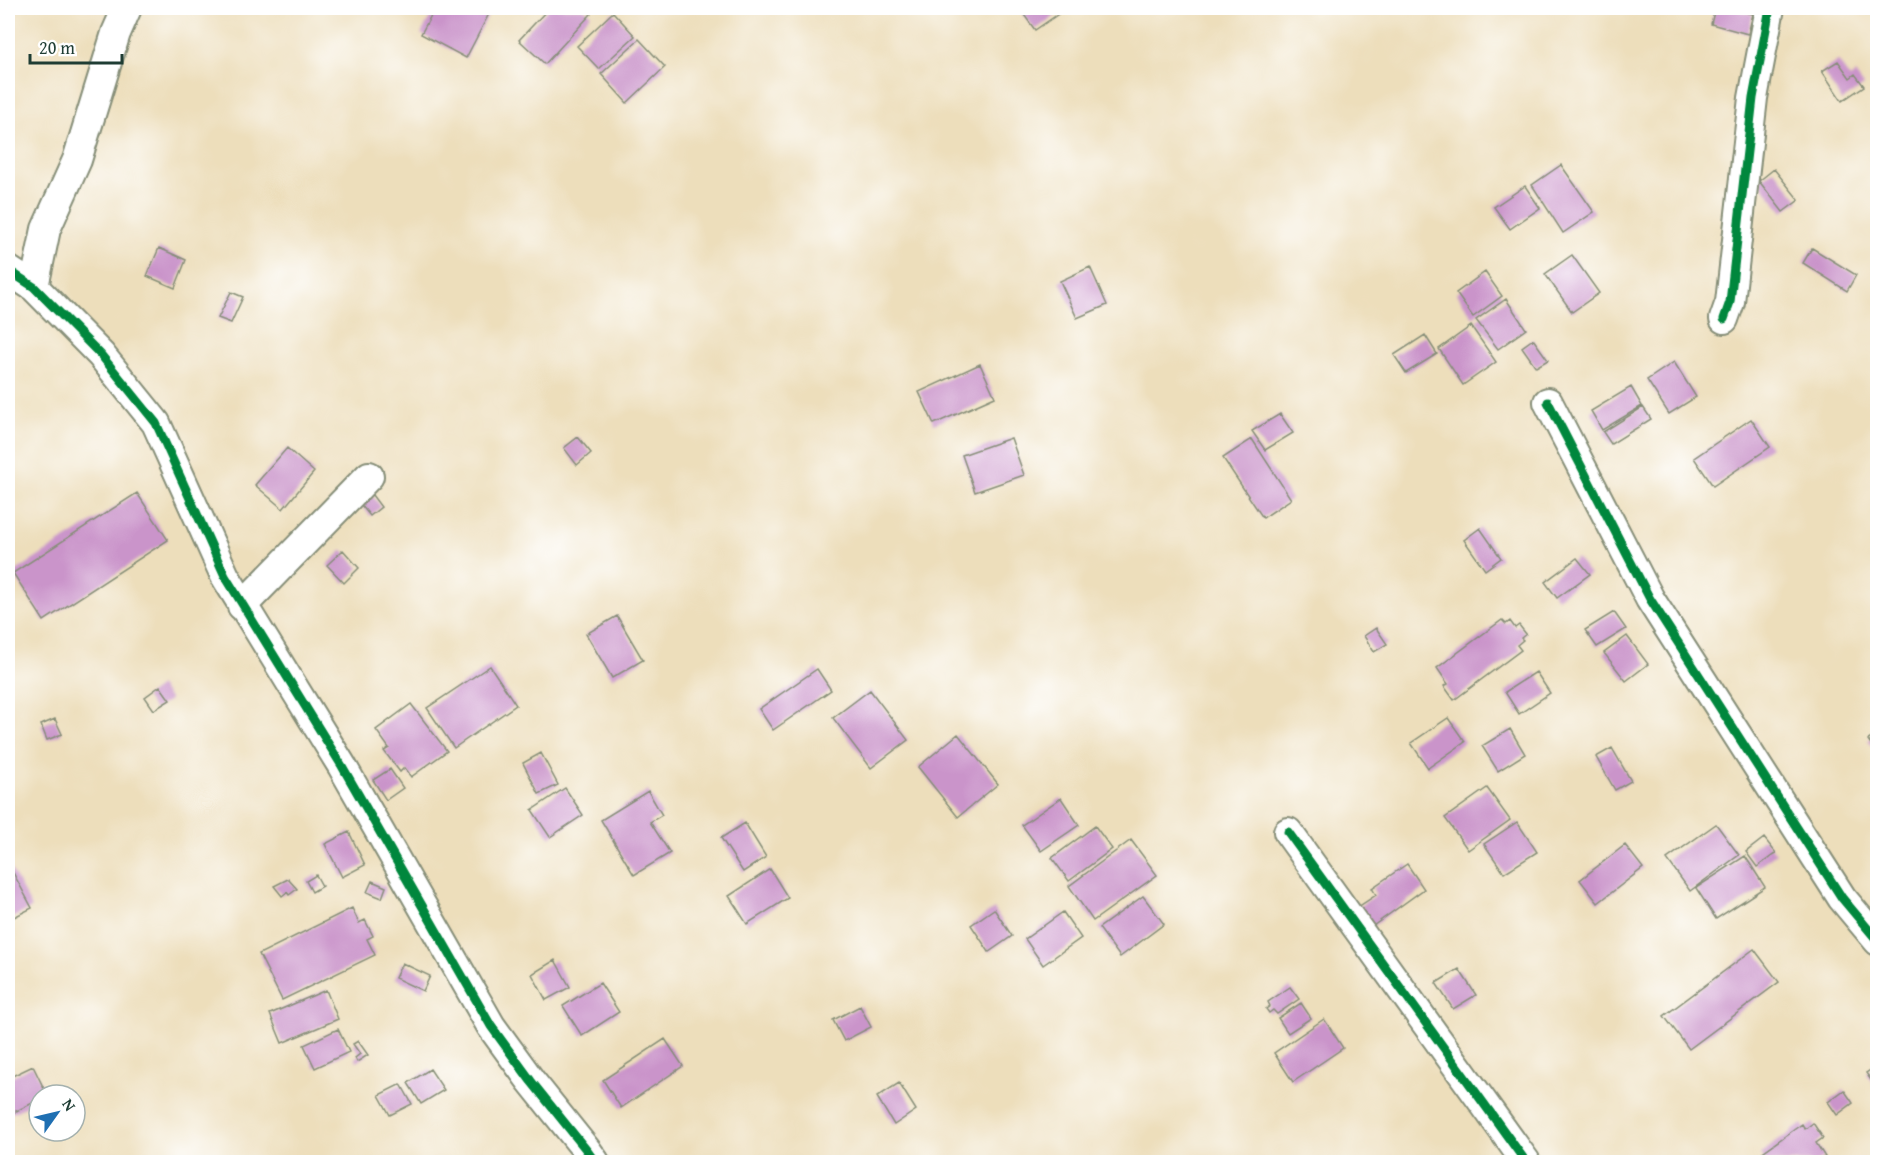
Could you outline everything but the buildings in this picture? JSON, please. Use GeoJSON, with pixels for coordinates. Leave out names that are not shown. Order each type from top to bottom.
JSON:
{"type":"FeatureCollection","features":[{"type":"Feature","properties":{"kind":"street"},"geometry":{"type":"LineString","coordinates":[[34,287],[46,229],[77,160],[116,33],[127,8]]}},
{"type":"Feature","properties":{"kind":"street"},"geometry":{"type":"LineString","coordinates":[[1724,319],[1730,302],[1754,98],[1770,8]]}},
{"type":"Feature","properties":{"kind":"street"},"geometry":{"type":"LineString","coordinates":[[8,270],[34,287],[101,355],[156,423],[225,576],[342,766],[490,1026],[595,1162]]}},
{"type":"Feature","properties":{"kind":"street"},"geometry":{"type":"LineString","coordinates":[[1548,402],[1650,599],[1842,898],[1878,941]]}},
{"type":"Feature","properties":{"kind":"street"},"geometry":{"type":"LineString","coordinates":[[242,606],[369,476]]}},
{"type":"Feature","properties":{"kind":"street"},"geometry":{"type":"LineString","coordinates":[[1288,832],[1526,1162]]}},
{"type":"Feature","properties":{"kind":"cycle path"},"geometry":{"type":"LineString","coordinates":[[1724,319],[1730,302],[1753,98],[1770,8]]}},
{"type":"Feature","properties":{"kind":"cycle path"},"geometry":{"type":"LineString","coordinates":[[8,270],[34,287],[101,355],[156,423],[225,576],[342,766],[491,1026],[595,1162]]}},
{"type":"Feature","properties":{"kind":"cycle path"},"geometry":{"type":"LineString","coordinates":[[1548,402],[1650,599],[1842,898],[1878,941]]}},
{"type":"Feature","properties":{"kind":"cycle path"},"geometry":{"type":"LineString","coordinates":[[1288,832],[1526,1162]]}}]}
